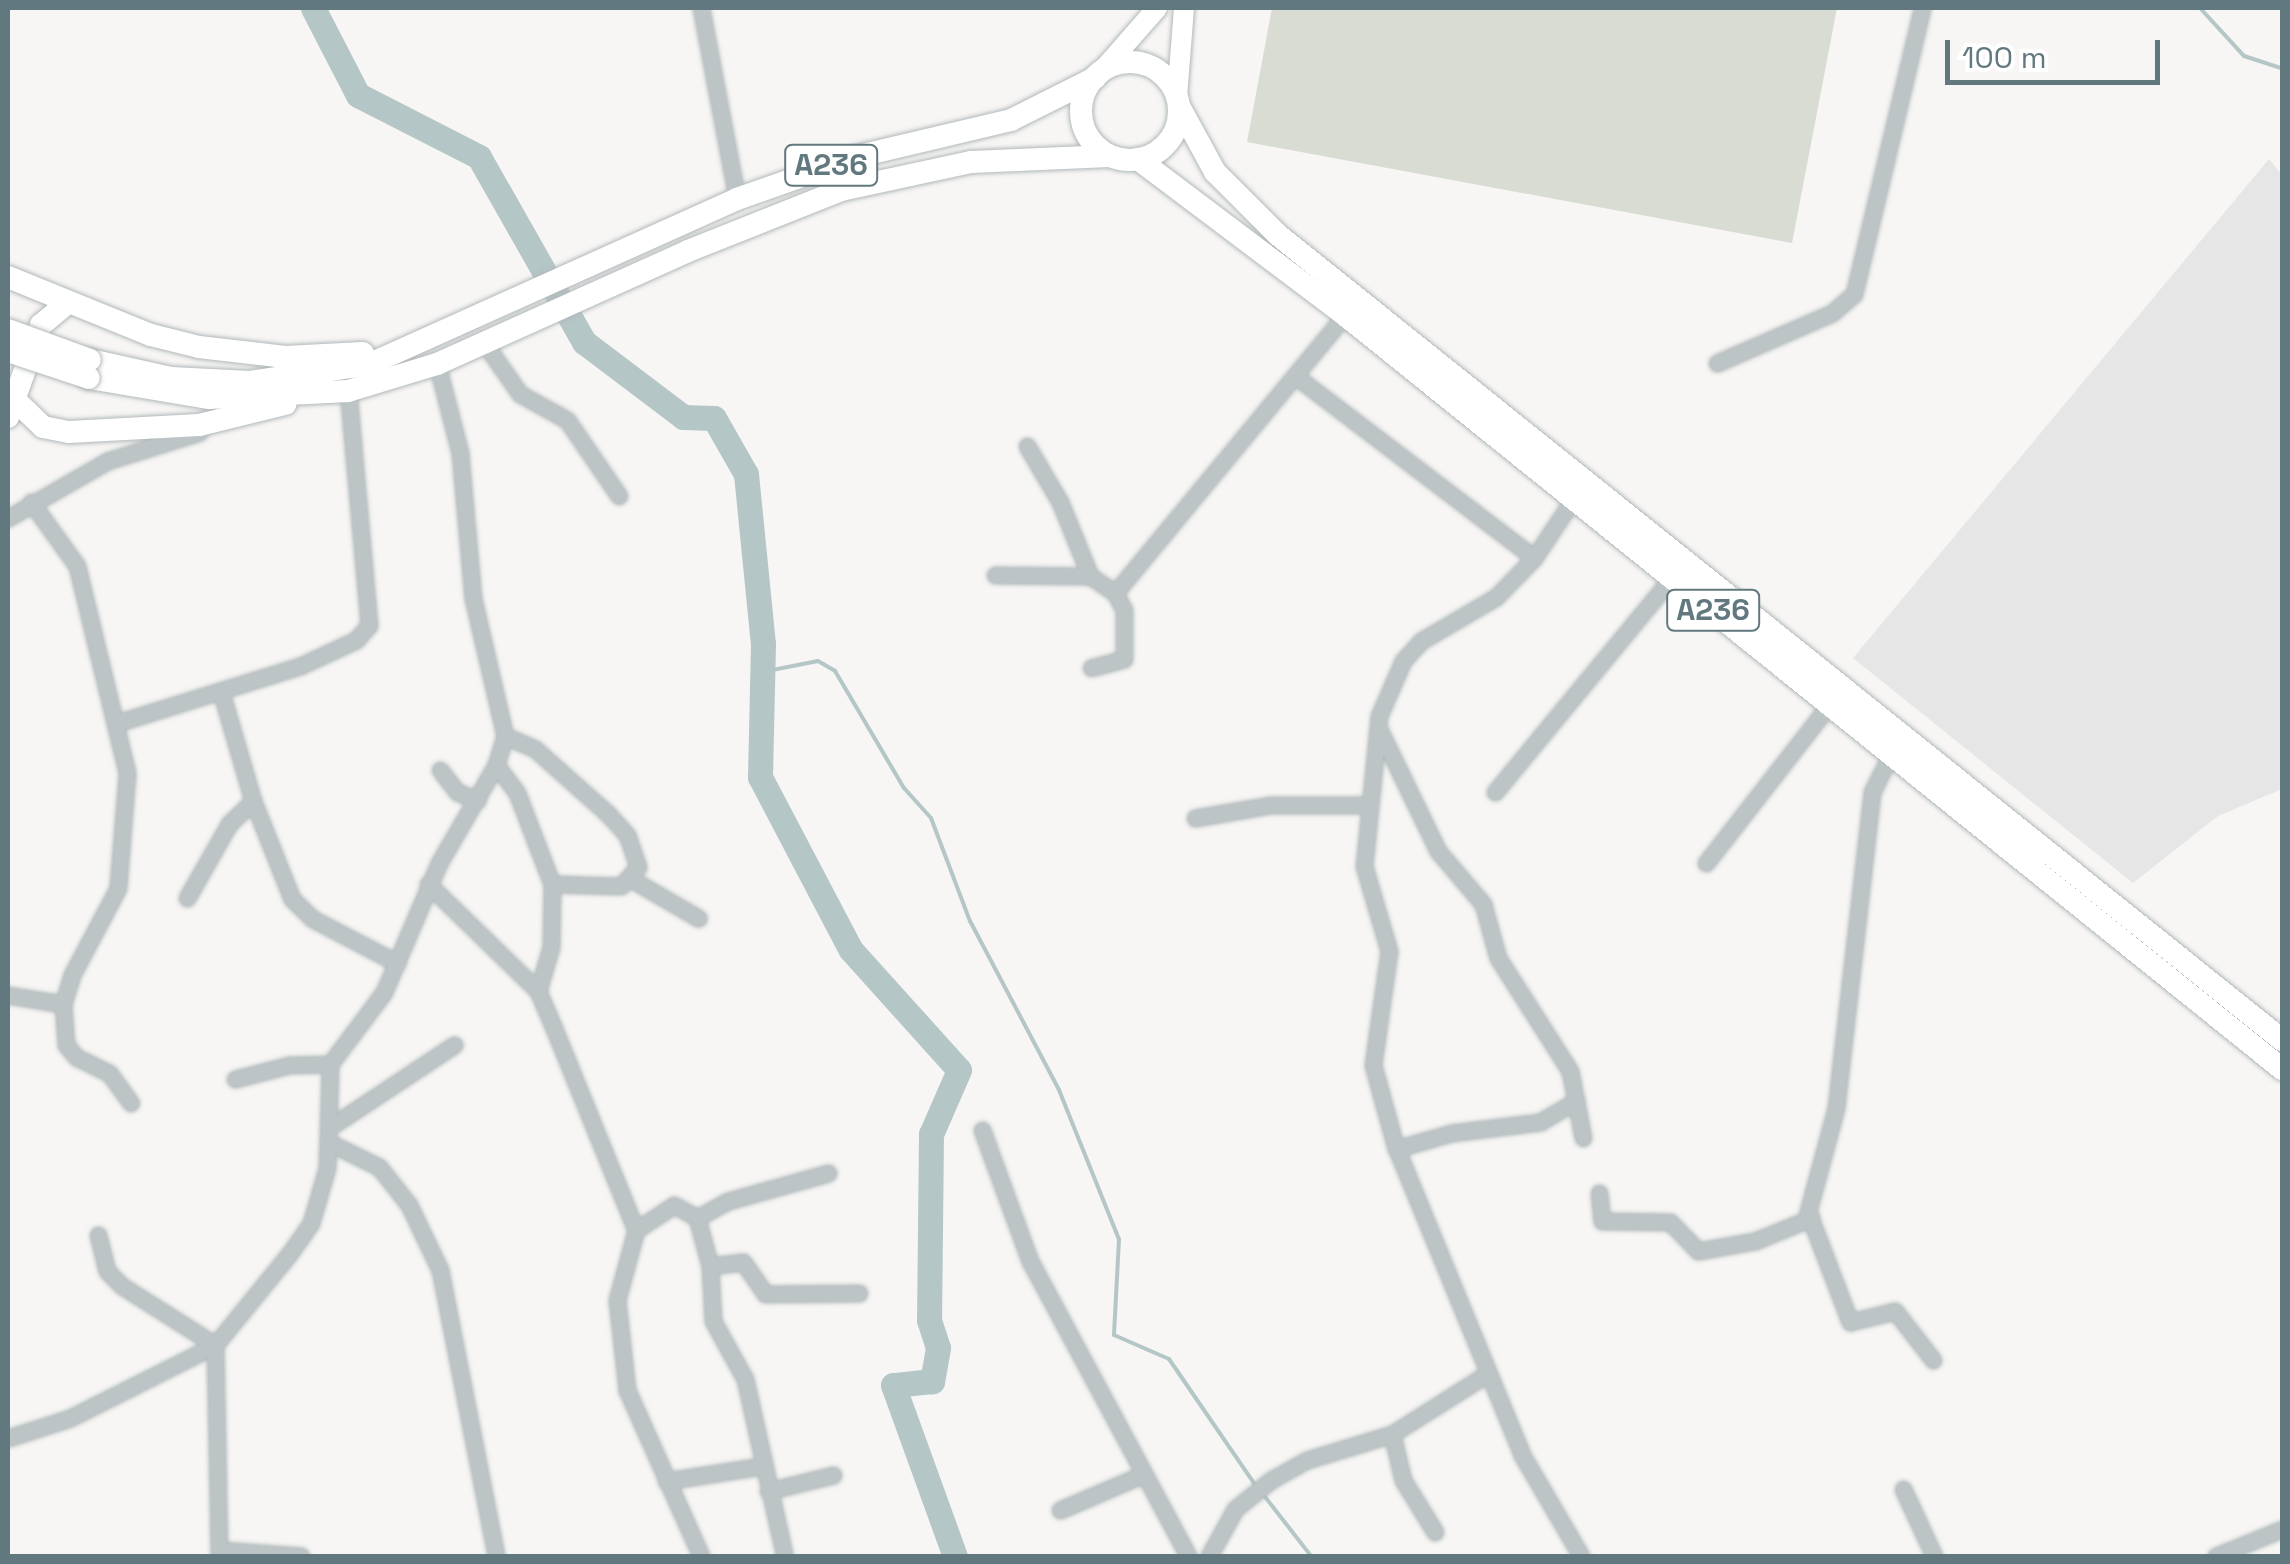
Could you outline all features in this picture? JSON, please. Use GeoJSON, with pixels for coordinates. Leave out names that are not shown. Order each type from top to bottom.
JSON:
{"type":"FeatureCollection","features":[{"type":"Feature","properties":{"kind":"highway","name":"A236"},"geometry":{"type":"LineString","coordinates":[[8,330],[89,369],[171,378],[280,381],[370,364],[449,333],[736,199],[859,156],[1010,120],[1120,63],[1151,67],[1178,102],[1227,187],[1278,235],[1898,743],[2282,1069]]}},
{"type":"Feature","properties":{"kind":"highway"},"geometry":{"type":"LineString","coordinates":[[1098,75],[1084,95],[1084,126],[1110,156]]}},
{"type":"Feature","properties":{"kind":"highway"},"geometry":{"type":"LineString","coordinates":[[1138,159],[1164,146],[1178,102]]}},
{"type":"Feature","properties":{"kind":"highway","name":"A236"},"geometry":{"type":"LineString","coordinates":[[8,352],[209,398],[300,397],[348,391],[438,364],[780,212],[887,178],[972,162],[1110,156],[1138,159],[1345,315],[1830,705],[1898,743],[2282,1040]]}},
{"type":"Feature","properties":{"kind":"highway"},"geometry":{"type":"LineString","coordinates":[[8,277],[66,304],[198,347],[285,357],[351,356],[449,333]]}},
{"type":"Feature","properties":{"kind":"highway"},"geometry":{"type":"LineString","coordinates":[[66,304],[41,325],[11,408],[43,426],[69,432],[242,419],[300,397]]}},
{"type":"Feature","properties":{"kind":"main road"},"geometry":{"type":"LineString","coordinates":[[1098,75],[1157,8]]}},
{"type":"Feature","properties":{"kind":"main road"},"geometry":{"type":"LineString","coordinates":[[1178,102],[1184,8]]}},
{"type":"Feature","properties":{"kind":"street"},"geometry":{"type":"LineString","coordinates":[[701,8],[736,199]]}},
{"type":"Feature","properties":{"kind":"street"},"geometry":{"type":"LineString","coordinates":[[1717,363],[1832,313],[1854,294],[1922,8]]}},
{"type":"Feature","properties":{"kind":"street"},"geometry":{"type":"LineString","coordinates":[[1115,593],[1298,378],[1345,315]]}},
{"type":"Feature","properties":{"kind":"street"},"geometry":{"type":"LineString","coordinates":[[484,344],[520,394],[567,420],[618,496]]}},
{"type":"Feature","properties":{"kind":"street"},"geometry":{"type":"LineString","coordinates":[[8,1438],[70,1418],[215,1345],[311,1223],[330,1135],[330,1064],[397,963],[428,884],[496,766],[505,736],[472,600],[460,453],[438,364]]}},
{"type":"Feature","properties":{"kind":"street"},"geometry":{"type":"LineString","coordinates":[[1298,378],[1534,558]]}},
{"type":"Feature","properties":{"kind":"street"},"geometry":{"type":"LineString","coordinates":[[118,723],[222,695],[300,666],[356,640],[368,625],[348,391]]}},
{"type":"Feature","properties":{"kind":"street"},"geometry":{"type":"LineString","coordinates":[[8,518],[106,461],[242,419]]}},
{"type":"Feature","properties":{"kind":"street"},"geometry":{"type":"LineString","coordinates":[[1027,446],[1060,502],[1090,576]]}},
{"type":"Feature","properties":{"kind":"street"},"geometry":{"type":"LineString","coordinates":[[1574,498],[1534,558],[1496,597],[1421,641],[1403,661],[1378,725],[1364,866],[1381,906],[1389,951],[1374,1065],[1396,1149],[1487,1374],[1541,1492],[1581,1556]]}},
{"type":"Feature","properties":{"kind":"street"},"geometry":{"type":"LineString","coordinates":[[31,502],[77,566],[118,723],[126,773],[118,888],[64,1004],[66,1045],[76,1057],[109,1072],[131,1103]]}},
{"type":"Feature","properties":{"kind":"street"},"geometry":{"type":"LineString","coordinates":[[995,574],[1090,576],[1115,593],[1128,636],[1124,659],[1091,668]]}},
{"type":"Feature","properties":{"kind":"street"},"geometry":{"type":"LineString","coordinates":[[1495,792],[1672,577]]}},
{"type":"Feature","properties":{"kind":"street"},"geometry":{"type":"LineString","coordinates":[[222,695],[252,801],[292,899],[312,919],[397,963]]}},
{"type":"Feature","properties":{"kind":"street"},"geometry":{"type":"LineString","coordinates":[[1706,863],[1830,705]]}},
{"type":"Feature","properties":{"kind":"street"},"geometry":{"type":"LineString","coordinates":[[1378,725],[1438,851],[1482,904],[1498,958],[1570,1071],[1583,1138]]}},
{"type":"Feature","properties":{"kind":"street"},"geometry":{"type":"LineString","coordinates":[[505,736],[554,764],[627,835],[638,867],[631,880],[602,890],[552,884]]}},
{"type":"Feature","properties":{"kind":"street"},"geometry":{"type":"LineString","coordinates":[[1898,743],[1872,792],[1836,1108],[1810,1218],[1850,1322],[1895,1312],[1933,1360]]}},
{"type":"Feature","properties":{"kind":"street"},"geometry":{"type":"LineString","coordinates":[[496,766],[517,793],[552,884],[552,947],[538,991]]}},
{"type":"Feature","properties":{"kind":"street"},"geometry":{"type":"LineString","coordinates":[[440,770],[457,792],[477,800]]}},
{"type":"Feature","properties":{"kind":"street"},"geometry":{"type":"LineString","coordinates":[[187,898],[229,824],[252,801]]}},
{"type":"Feature","properties":{"kind":"street"},"geometry":{"type":"LineString","coordinates":[[1195,818],[1270,805],[1368,805]]}},
{"type":"Feature","properties":{"kind":"street"},"geometry":{"type":"LineString","coordinates":[[631,880],[698,918]]}},
{"type":"Feature","properties":{"kind":"street"},"geometry":{"type":"LineString","coordinates":[[428,884],[538,991],[636,1230],[617,1300],[620,1347],[639,1426],[701,1556]]}},
{"type":"Feature","properties":{"kind":"street"},"geometry":{"type":"LineString","coordinates":[[8,995],[64,1004]]}},
{"type":"Feature","properties":{"kind":"street"},"geometry":{"type":"LineString","coordinates":[[330,1135],[454,1045]]}},
{"type":"Feature","properties":{"kind":"street"},"geometry":{"type":"LineString","coordinates":[[236,1079],[289,1065],[330,1064]]}},
{"type":"Feature","properties":{"kind":"street"},"geometry":{"type":"LineString","coordinates":[[1396,1149],[1437,1136],[1540,1122],[1576,1101]]}},
{"type":"Feature","properties":{"kind":"street"},"geometry":{"type":"LineString","coordinates":[[982,1130],[1030,1260],[1188,1556]]}},
{"type":"Feature","properties":{"kind":"street"},"geometry":{"type":"LineString","coordinates":[[330,1135],[379,1166],[409,1206],[440,1270],[496,1556]]}},
{"type":"Feature","properties":{"kind":"street"},"geometry":{"type":"LineString","coordinates":[[696,1218],[728,1201],[828,1173]]}},
{"type":"Feature","properties":{"kind":"street"},"geometry":{"type":"LineString","coordinates":[[1599,1193],[1602,1221],[1670,1222],[1698,1250],[1754,1240],[1810,1218]]}},
{"type":"Feature","properties":{"kind":"street"},"geometry":{"type":"LineString","coordinates":[[636,1230],[679,1205],[696,1218],[710,1266],[713,1320],[745,1379],[784,1554]]}},
{"type":"Feature","properties":{"kind":"street"},"geometry":{"type":"LineString","coordinates":[[98,1235],[107,1271],[122,1286],[215,1345]]}},
{"type":"Feature","properties":{"kind":"street"},"geometry":{"type":"LineString","coordinates":[[710,1266],[743,1262],[765,1294],[858,1293]]}},
{"type":"Feature","properties":{"kind":"street"},"geometry":{"type":"LineString","coordinates":[[215,1345],[220,1553],[301,1556]]}},
{"type":"Feature","properties":{"kind":"street"},"geometry":{"type":"LineString","coordinates":[[1208,1556],[1248,1496],[1271,1480],[1306,1460],[1392,1434],[1487,1374]]}},
{"type":"Feature","properties":{"kind":"street"},"geometry":{"type":"LineString","coordinates":[[1392,1434],[1403,1480],[1435,1532]]}},
{"type":"Feature","properties":{"kind":"street"},"geometry":{"type":"LineString","coordinates":[[666,1481],[762,1466]]}},
{"type":"Feature","properties":{"kind":"street"},"geometry":{"type":"LineString","coordinates":[[1060,1510],[1144,1474]]}},
{"type":"Feature","properties":{"kind":"street"},"geometry":{"type":"LineString","coordinates":[[768,1491],[833,1475]]}},
{"type":"Feature","properties":{"kind":"street"},"geometry":{"type":"LineString","coordinates":[[1903,1489],[1934,1556]]}},
{"type":"Feature","properties":{"kind":"street"},"geometry":{"type":"LineString","coordinates":[[2216,1556],[2282,1529]]}},
{"type":"Feature","properties":{"kind":"shaded area"},"geometry":{"type":"Polygon","coordinates":[[[1272,8],[1837,8],[1792,243],[1247,142],[1272,8]]]}},
{"type":"Feature","properties":{"kind":"shaded area"},"geometry":{"type":"Polygon","coordinates":[[[2269,159],[2282,175],[2282,789],[2218,816],[2133,883],[1853,658],[2269,159]]]}},
{"type":"Feature","properties":{"kind":"waterway"},"geometry":{"type":"LineString","coordinates":[[313,8],[358,95],[479,157],[584,342],[683,417],[714,418],[746,474],[763,644],[760,777],[851,950],[959,1070],[931,1134],[929,1320],[938,1348],[932,1381],[893,1385],[955,1556]]}},
{"type":"Feature","properties":{"kind":"waterway"},"geometry":{"type":"LineString","coordinates":[[2200,8],[2244,56],[2282,68]]}},
{"type":"Feature","properties":{"kind":"waterway"},"geometry":{"type":"LineString","coordinates":[[762,672],[818,661],[835,671],[904,788],[931,818],[970,921],[1059,1090],[1119,1239],[1114,1335],[1169,1359],[1256,1486]]}},
{"type":"Feature","properties":{"kind":"waterway"},"geometry":{"type":"LineString","coordinates":[[1262,1493],[1311,1556]]}}]}
